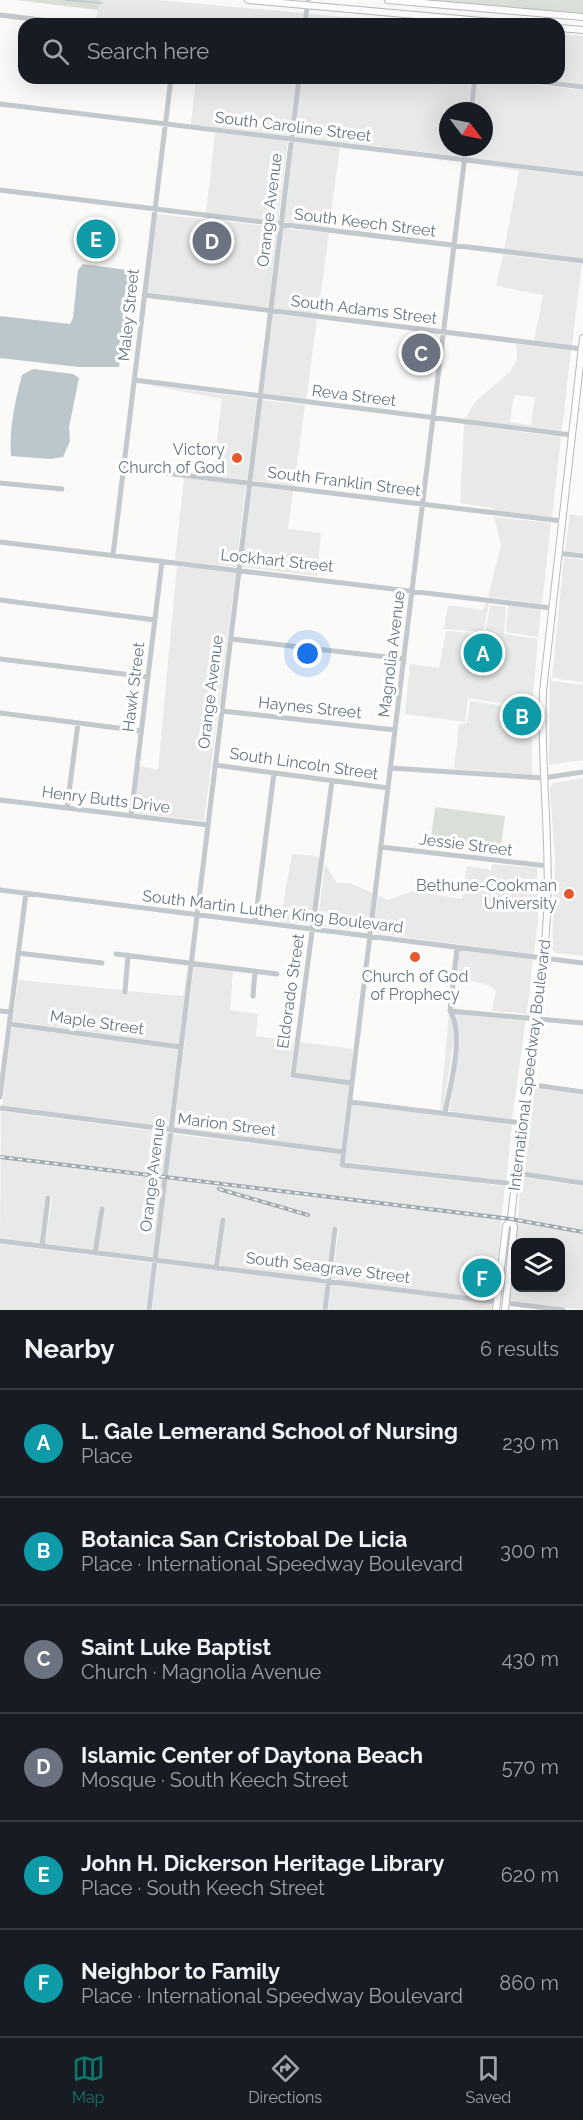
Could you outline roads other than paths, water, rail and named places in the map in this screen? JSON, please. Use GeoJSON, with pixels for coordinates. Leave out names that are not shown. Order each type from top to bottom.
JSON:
{"type":"FeatureCollection","features":[{"type":"Feature","properties":{"kind":"main road"},"geometry":{"type":"LineString","coordinates":[[248,0],[308,3],[445,18]]}},
{"type":"Feature","properties":{"kind":"main road"},"geometry":{"type":"LineString","coordinates":[[388,0],[583,17]]}},
{"type":"Feature","properties":{"kind":"main road"},"geometry":{"type":"LineString","coordinates":[[565,28],[583,30]]}},
{"type":"Feature","properties":{"kind":"main road","name":"International Speedway Boulevard"},"geometry":{"type":"LineString","coordinates":[[505,1307],[514,1227],[511,1219],[515,1173],[543,958],[548,866],[543,778],[543,691],[583,339]]}},
{"type":"Feature","properties":{"kind":"main road","name":"International Speedway Boulevard"},"geometry":{"type":"LineString","coordinates":[[498,1310],[506,1226],[511,1219]]}},
{"type":"Feature","properties":{"kind":"main road"},"geometry":{"type":"LineString","coordinates":[[505,1238],[507,1255],[503,1298],[505,1307]]}},
{"type":"Feature","properties":{"kind":"street"},"geometry":{"type":"LineString","coordinates":[[306,18],[308,3]]}},
{"type":"Feature","properties":{"kind":"street"},"geometry":{"type":"LineString","coordinates":[[0,15],[25,18]]}},
{"type":"Feature","properties":{"kind":"street","name":"Maley Street"},"geometry":{"type":"LineString","coordinates":[[113,555],[170,84]]}},
{"type":"Feature","properties":{"kind":"street","name":"Orange Avenue"},"geometry":{"type":"LineString","coordinates":[[149,1310],[297,84]]}},
{"type":"Feature","properties":{"kind":"street"},"geometry":{"type":"LineString","coordinates":[[472,102],[474,84]]}},
{"type":"Feature","properties":{"kind":"street"},"geometry":{"type":"LineString","coordinates":[[559,84],[583,87]]}},
{"type":"Feature","properties":{"kind":"street","name":"South Caroline Street"},"geometry":{"type":"LineString","coordinates":[[0,104],[583,174]]}},
{"type":"Feature","properties":{"kind":"street","name":"Magnolia Avenue"},"geometry":{"type":"LineString","coordinates":[[465,156],[342,1165],[514,1184]]}},
{"type":"Feature","properties":{"kind":"street","name":"South Keech Street"},"geometry":{"type":"LineString","coordinates":[[0,190],[583,261]]}},
{"type":"Feature","properties":{"kind":"street","name":"South Adams Street"},"geometry":{"type":"LineString","coordinates":[[144,295],[582,349]]}},
{"type":"Feature","properties":{"kind":"street","name":"Reva Street"},"geometry":{"type":"LineString","coordinates":[[134,380],[572,435]]}},
{"type":"Feature","properties":{"kind":"street","name":"South Franklin Street"},"geometry":{"type":"LineString","coordinates":[[123,468],[562,521]]}},
{"type":"Feature","properties":{"kind":"street"},"geometry":{"type":"LineString","coordinates":[[0,483],[62,489]]}},
{"type":"Feature","properties":{"kind":"street","name":"Lockhart Street"},"geometry":{"type":"LineString","coordinates":[[0,542],[412,589],[551,608]]}},
{"type":"Feature","properties":{"kind":"street"},"geometry":{"type":"LineString","coordinates":[[558,553],[583,556]]}},
{"type":"Feature","properties":{"kind":"street","name":"Hawk Street"},"geometry":{"type":"LineString","coordinates":[[131,816],[162,561]]}},
{"type":"Feature","properties":{"kind":"street"},"geometry":{"type":"LineString","coordinates":[[0,600],[155,620]]}},
{"type":"Feature","properties":{"kind":"street"},"geometry":{"type":"LineString","coordinates":[[231,639],[404,659]]}},
{"type":"Feature","properties":{"kind":"street"},"geometry":{"type":"LineString","coordinates":[[0,659],[148,677]]}},
{"type":"Feature","properties":{"kind":"street","name":"Haynes Street"},"geometry":{"type":"LineString","coordinates":[[222,711],[395,730]]}},
{"type":"Feature","properties":{"kind":"street"},"geometry":{"type":"LineString","coordinates":[[0,713],[141,731]]}},
{"type":"Feature","properties":{"kind":"street"},"geometry":{"type":"LineString","coordinates":[[67,808],[78,723]]}},
{"type":"Feature","properties":{"kind":"street","name":"South Lincoln Street"},"geometry":{"type":"LineString","coordinates":[[215,765],[388,788]]}},
{"type":"Feature","properties":{"kind":"street","name":"South Lincoln Street"},"geometry":{"type":"LineString","coordinates":[[390,768],[543,778],[583,772]]}},
{"type":"Feature","properties":{"kind":"street"},"geometry":{"type":"LineString","coordinates":[[255,921],[274,773]]}},
{"type":"Feature","properties":{"kind":"street","name":"Eldorado Street"},"geometry":{"type":"LineString","coordinates":[[332,781],[313,928],[309,938],[293,1075],[352,1083]]}},
{"type":"Feature","properties":{"kind":"street","name":"Henry Butts Drive"},"geometry":{"type":"LineString","coordinates":[[0,800],[208,825]]}},
{"type":"Feature","properties":{"kind":"street","name":"Jessie Street"},"geometry":{"type":"LineString","coordinates":[[381,847],[548,866]]}},
{"type":"Feature","properties":{"kind":"street","name":"South Martin Luther King Boulevard"},"geometry":{"type":"LineString","coordinates":[[0,890],[583,963]]}},
{"type":"Feature","properties":{"kind":"street"},"geometry":{"type":"LineString","coordinates":[[0,1096],[26,893]]}},
{"type":"Feature","properties":{"kind":"street"},"geometry":{"type":"LineString","coordinates":[[445,1113],[457,1039],[455,1018],[450,1011],[457,948]]}},
{"type":"Feature","properties":{"kind":"street"},"geometry":{"type":"LineString","coordinates":[[18,952],[102,963]]}},
{"type":"Feature","properties":{"kind":"street"},"geometry":{"type":"LineString","coordinates":[[116,954],[277,974]]}},
{"type":"Feature","properties":{"kind":"street"},"geometry":{"type":"LineString","coordinates":[[125,992],[128,955]]}},
{"type":"Feature","properties":{"kind":"street"},"geometry":{"type":"LineString","coordinates":[[253,996],[255,971]]}},
{"type":"Feature","properties":{"kind":"street"},"geometry":{"type":"LineString","coordinates":[[0,1011],[11,1012]]}},
{"type":"Feature","properties":{"kind":"street"},"geometry":{"type":"LineString","coordinates":[[450,1011],[537,1017],[583,1023]]}},
{"type":"Feature","properties":{"kind":"street","name":"Maple Street"},"geometry":{"type":"LineString","coordinates":[[9,1024],[181,1047]]}},
{"type":"Feature","properties":{"kind":"street"},"geometry":{"type":"LineString","coordinates":[[527,1084],[583,1092]]}},
{"type":"Feature","properties":{"kind":"street"},"geometry":{"type":"LineString","coordinates":[[350,1102],[522,1123]]}},
{"type":"Feature","properties":{"kind":"street","name":"Marion Street"},"geometry":{"type":"LineString","coordinates":[[0,1108],[344,1152]]}},
{"type":"Feature","properties":{"kind":"street"},"geometry":{"type":"LineString","coordinates":[[515,1173],[583,1183]]}},
{"type":"Feature","properties":{"kind":"street"},"geometry":{"type":"LineString","coordinates":[[42,1246],[48,1198]]}},
{"type":"Feature","properties":{"kind":"street"},"geometry":{"type":"LineString","coordinates":[[95,1253],[102,1209]]}},
{"type":"Feature","properties":{"kind":"street"},"geometry":{"type":"LineString","coordinates":[[216,1268],[223,1220]]}},
{"type":"Feature","properties":{"kind":"street"},"geometry":{"type":"LineString","coordinates":[[325,1310],[336,1229]]}},
{"type":"Feature","properties":{"kind":"street","name":"South Seagrave Street"},"geometry":{"type":"LineString","coordinates":[[0,1241],[497,1302]]}},
{"type":"Feature","properties":{"kind":"street"},"geometry":{"type":"LineString","coordinates":[[505,1307],[563,1310]]}},
{"type":"Feature","properties":{"kind":"waterway"},"geometry":{"type":"LineString","coordinates":[[66,0],[102,3]]}},
{"type":"Feature","properties":{"kind":"railway"},"geometry":{"type":"LineString","coordinates":[[0,1157],[511,1219],[583,1232]]}},
{"type":"Feature","properties":{"kind":"railway"},"geometry":{"type":"LineString","coordinates":[[219,1189],[308,1215]]}},
{"type":"Feature","properties":{"kind":"place","name":"John H. Dickerson Heritage Library"},"geometry":{"type":"Point","coordinates":[96,239]}},
{"type":"Feature","properties":{"kind":"place","name":"Islamic Center of Daytona Beach"},"geometry":{"type":"Point","coordinates":[212,241]}},
{"type":"Feature","properties":{"kind":"place","name":"Saint Luke Baptist"},"geometry":{"type":"Point","coordinates":[421,353]}},
{"type":"Feature","properties":{"kind":"place","name":"Victory Church of God"},"geometry":{"type":"Point","coordinates":[237,458]}},
{"type":"Feature","properties":{"kind":"place","name":"L. Gale Lemerand School of Nursing"},"geometry":{"type":"Point","coordinates":[483,653]}},
{"type":"Feature","properties":{"kind":"place","name":"Botanica San Cristobal De Licia"},"geometry":{"type":"Point","coordinates":[522,716]}},
{"type":"Feature","properties":{"kind":"place","name":"Bethune-Cookman University"},"geometry":{"type":"Point","coordinates":[569,894]}},
{"type":"Feature","properties":{"kind":"place","name":"Church of God of Prophecy"},"geometry":{"type":"Point","coordinates":[415,957]}},
{"type":"Feature","properties":{"kind":"place","name":"Neighbor to Family"},"geometry":{"type":"Point","coordinates":[482,1278]}}]}
